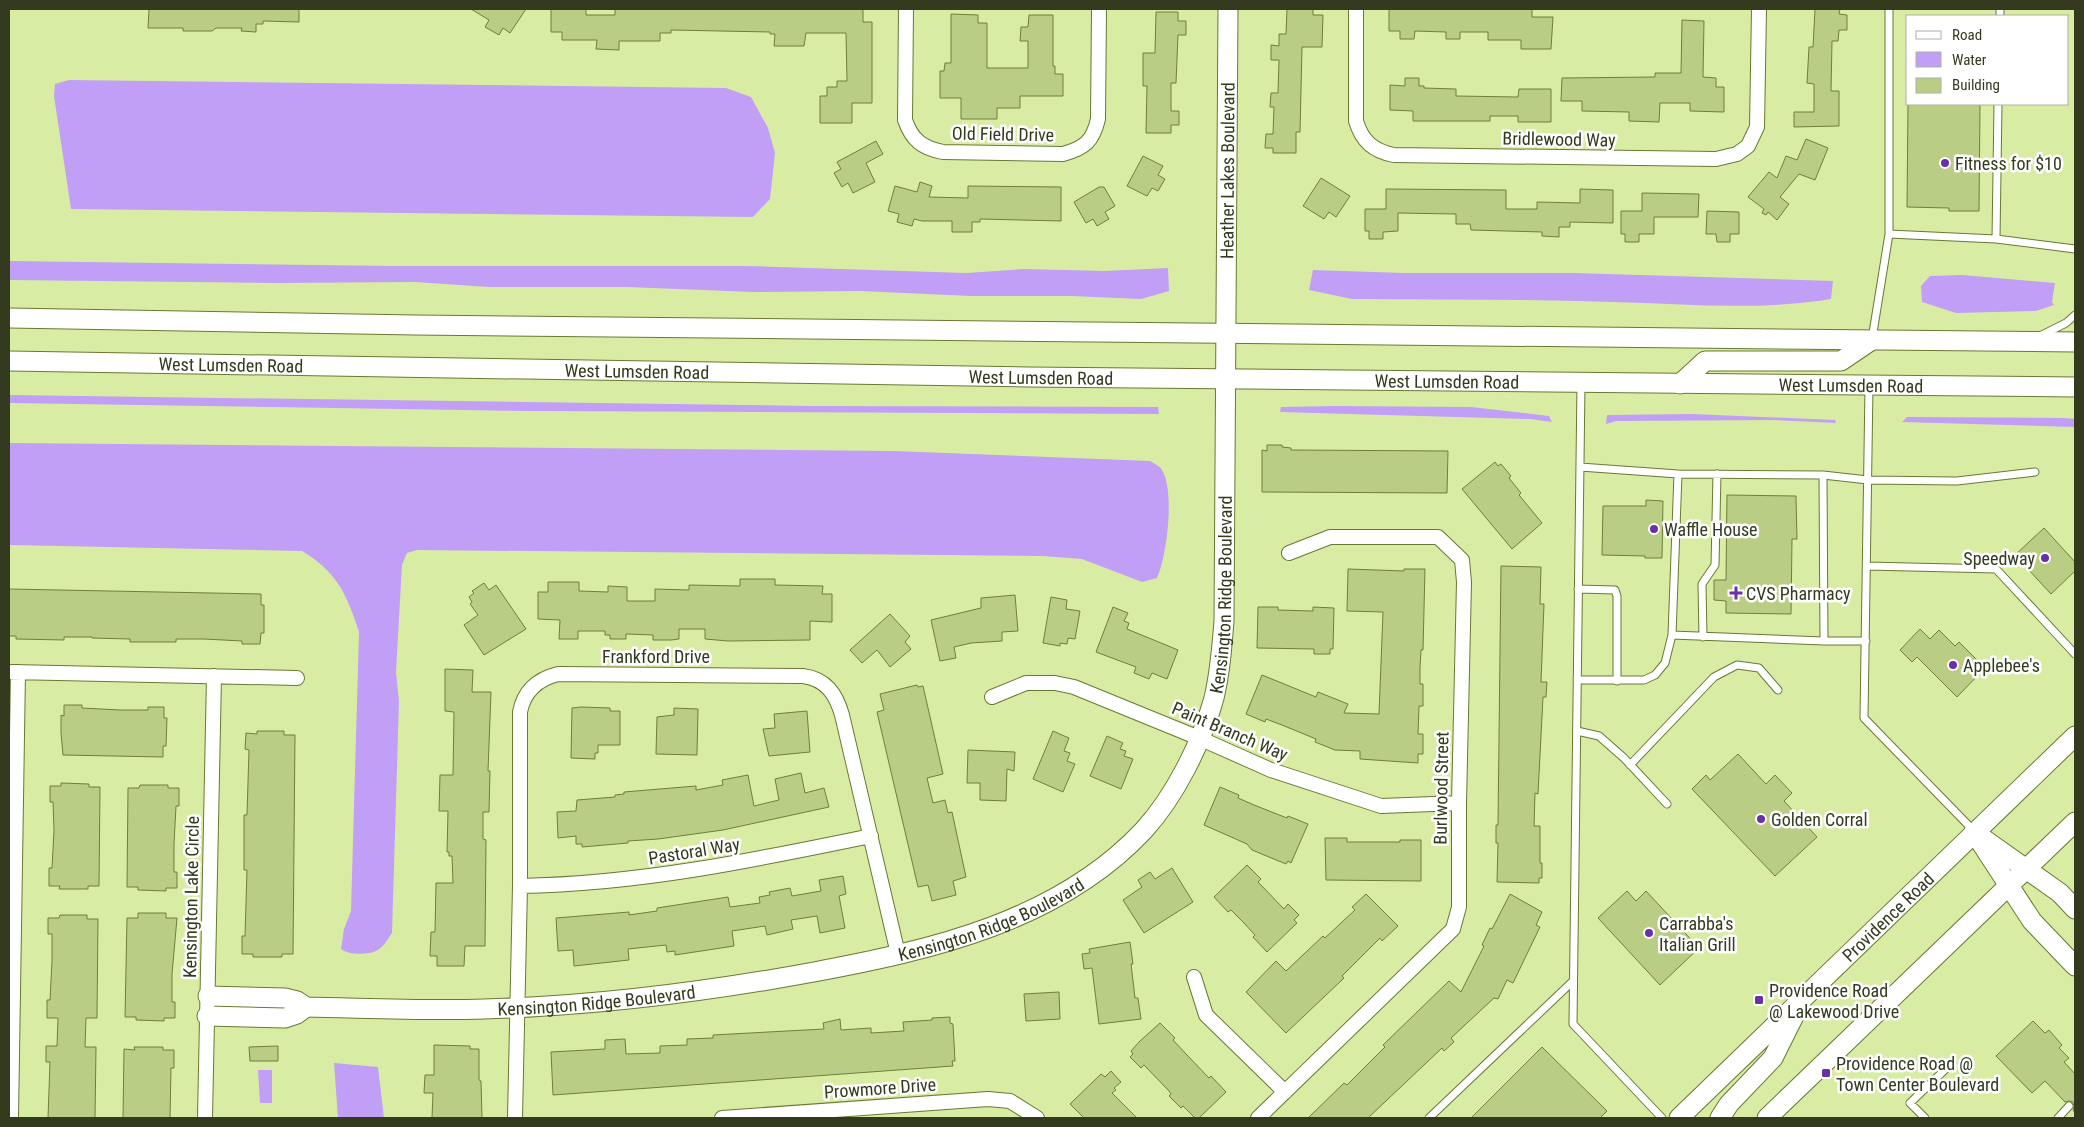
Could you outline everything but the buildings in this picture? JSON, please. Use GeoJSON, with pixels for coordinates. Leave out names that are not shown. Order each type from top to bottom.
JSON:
{"type":"FeatureCollection","features":[{"type":"Feature","properties":{"kind":"main road","name":"Heather Lakes Boulevard"},"geometry":{"type":"LineString","coordinates":[[1226,333],[1228,9]]}},
{"type":"Feature","properties":{"kind":"main road"},"geometry":{"type":"LineString","coordinates":[[9,318],[435,326],[2075,342]]}},
{"type":"Feature","properties":{"kind":"main road","name":"Kensington Ridge Boulevard"},"geometry":{"type":"LineString","coordinates":[[208,996],[285,998],[297,1001],[306,1007],[481,1009],[585,1003],[731,986],[840,967],[898,954],[971,934],[1010,920],[1054,899],[1096,872],[1138,835],[1159,811],[1179,778],[1199,738],[1217,684],[1224,622],[1226,333]]}},
{"type":"Feature","properties":{"kind":"main road"},"geometry":{"type":"LineString","coordinates":[[1680,384],[1705,361],[1841,361],[1872,340]]}},
{"type":"Feature","properties":{"kind":"main road","name":"West Lumsden Road"},"geometry":{"type":"LineString","coordinates":[[9,361],[1225,379],[2075,387]]}},
{"type":"Feature","properties":{"kind":"main road","name":"Providence Road"},"geometry":{"type":"LineString","coordinates":[[1680,1118],[2075,736]]}},
{"type":"Feature","properties":{"kind":"main road"},"geometry":{"type":"LineString","coordinates":[[1768,1118],[2075,822]]}},
{"type":"Feature","properties":{"kind":"main road"},"geometry":{"type":"LineString","coordinates":[[1974,832],[2060,893],[2075,909]]}},
{"type":"Feature","properties":{"kind":"main road"},"geometry":{"type":"LineString","coordinates":[[1974,832],[2032,921],[2075,966]]}},
{"type":"Feature","properties":{"kind":"main road"},"geometry":{"type":"LineString","coordinates":[[1720,1118],[1729,1104],[1773,1058],[1790,1027],[1799,1004]]}},
{"type":"Feature","properties":{"kind":"main road","name":"Kensington Ridge Boulevard"},"geometry":{"type":"LineString","coordinates":[[208,1016],[285,1018],[297,1014],[306,1007]]}},
{"type":"Feature","properties":{"kind":"street","name":"Old Field Drive"},"geometry":{"type":"LineString","coordinates":[[906,9],[905,120],[910,134],[930,149],[942,152],[1063,154],[1077,150],[1088,142],[1095,132],[1098,119],[1099,9]]}},
{"type":"Feature","properties":{"kind":"street","name":"Bridlewood Way"},"geometry":{"type":"LineString","coordinates":[[1356,9],[1356,121],[1360,134],[1369,145],[1380,152],[1394,155],[1716,159],[1727,158],[1742,150],[1754,137],[1757,127],[1759,9]]}},
{"type":"Feature","properties":{"kind":"street","name":"Burlwood Street"},"geometry":{"type":"LineString","coordinates":[[1258,1118],[1453,929],[1459,907],[1459,803],[1464,582],[1462,560],[1438,537],[1330,537],[1289,553]]}},
{"type":"Feature","properties":{"kind":"street"},"geometry":{"type":"LineString","coordinates":[[11,1118],[13,672],[297,678]]}},
{"type":"Feature","properties":{"kind":"street","name":"Frankford Drive"},"geometry":{"type":"LineString","coordinates":[[516,1008],[520,886],[522,704],[536,683],[549,676],[558,674],[803,676],[816,679],[828,686],[836,696],[840,709],[898,954]]}},
{"type":"Feature","properties":{"kind":"street","name":"Kensington Lake Circle"},"geometry":{"type":"LineString","coordinates":[[205,1118],[214,676]]}},
{"type":"Feature","properties":{"kind":"street","name":"Paint Branch Way"},"geometry":{"type":"LineString","coordinates":[[992,697],[1026,683],[1055,683],[1074,687],[1199,738],[1271,770],[1382,806],[1459,803]]}},
{"type":"Feature","properties":{"kind":"street","name":"Pastoral Way"},"geometry":{"type":"LineString","coordinates":[[520,886],[587,883],[654,876],[740,863],[871,836]]}},
{"type":"Feature","properties":{"kind":"street"},"geometry":{"type":"LineString","coordinates":[[1194,978],[1206,1015],[1285,1092]]}},
{"type":"Feature","properties":{"kind":"street"},"geometry":{"type":"LineString","coordinates":[[515,1118],[516,1008]]}},
{"type":"Feature","properties":{"kind":"street","name":"Prowmore Drive"},"geometry":{"type":"LineString","coordinates":[[722,1118],[988,1099],[1010,1101],[1036,1118]]}},
{"type":"Feature","properties":{"kind":"lane"},"geometry":{"type":"LineString","coordinates":[[1872,340],[1890,234],[1889,9]]}},
{"type":"Feature","properties":{"kind":"lane"},"geometry":{"type":"LineString","coordinates":[[1996,239],[1998,105]]}},
{"type":"Feature","properties":{"kind":"lane"},"geometry":{"type":"LineString","coordinates":[[1890,234],[1996,239],[2075,249]]}},
{"type":"Feature","properties":{"kind":"lane"},"geometry":{"type":"LineString","coordinates":[[2026,341],[2054,330],[2075,315]]}},
{"type":"Feature","properties":{"kind":"lane"},"geometry":{"type":"LineString","coordinates":[[1581,383],[1572,982],[1573,1024],[1662,1118]]}},
{"type":"Feature","properties":{"kind":"lane"},"geometry":{"type":"LineString","coordinates":[[1869,386],[1864,718],[1974,832]]}},
{"type":"Feature","properties":{"kind":"lane"},"geometry":{"type":"LineString","coordinates":[[1580,467],[1678,474],[1823,475],[1868,480],[1957,481],[2035,472]]}},
{"type":"Feature","properties":{"kind":"lane"},"geometry":{"type":"LineString","coordinates":[[1577,680],[1644,680],[1655,675],[1665,663],[1672,636],[1678,474]]}},
{"type":"Feature","properties":{"kind":"lane"},"geometry":{"type":"LineString","coordinates":[[1703,637],[1702,584],[1715,565],[1716,474]]}},
{"type":"Feature","properties":{"kind":"lane"},"geometry":{"type":"LineString","coordinates":[[1823,475],[1824,641]]}},
{"type":"Feature","properties":{"kind":"lane"},"geometry":{"type":"LineString","coordinates":[[1867,566],[1996,569],[2075,654]]}},
{"type":"Feature","properties":{"kind":"lane"},"geometry":{"type":"LineString","coordinates":[[1578,589],[1615,590],[1617,596],[1617,681]]}},
{"type":"Feature","properties":{"kind":"lane"},"geometry":{"type":"LineString","coordinates":[[1672,636],[1866,641]]}},
{"type":"Feature","properties":{"kind":"lane"},"geometry":{"type":"LineString","coordinates":[[1630,765],[1714,677],[1737,664],[1759,668],[1778,690]]}},
{"type":"Feature","properties":{"kind":"lane"},"geometry":{"type":"LineString","coordinates":[[1577,731],[1599,736],[1667,804]]}},
{"type":"Feature","properties":{"kind":"lane"},"geometry":{"type":"LineString","coordinates":[[1429,1118],[1572,982]]}},
{"type":"Feature","properties":{"kind":"lane"},"geometry":{"type":"LineString","coordinates":[[1925,1118],[1910,1103],[1952,1063]]}},
{"type":"Feature","properties":{"kind":"lane"},"geometry":{"type":"LineString","coordinates":[[2058,1118],[2069,1106]]}},
{"type":"Feature","properties":{"kind":"water"},"geometry":{"type":"Polygon","coordinates":[[[69,80],[726,88],[751,97],[768,128],[775,153],[770,199],[753,217],[71,209],[54,96],[55,84],[69,80]]]}},
{"type":"Feature","properties":{"kind":"water"},"geometry":{"type":"Polygon","coordinates":[[[9,261],[393,266],[745,266],[966,273],[1024,269],[1104,271],[1168,268],[1169,291],[1141,299],[1071,296],[971,296],[860,291],[753,292],[627,287],[489,287],[415,282],[276,283],[9,280],[9,261]]]}},
{"type":"Feature","properties":{"kind":"water"},"geometry":{"type":"Polygon","coordinates":[[[1313,270],[1404,273],[1574,273],[1833,281],[1831,299],[1777,305],[1722,306],[1548,300],[1352,299],[1309,290],[1313,270]]]}},
{"type":"Feature","properties":{"kind":"water"},"geometry":{"type":"Polygon","coordinates":[[[1962,275],[2055,283],[2052,302],[2054,305],[2036,311],[1956,313],[1922,302],[1921,286],[1930,276],[1962,275]]]}},
{"type":"Feature","properties":{"kind":"water"},"geometry":{"type":"Polygon","coordinates":[[[9,395],[813,406],[1158,407],[1159,414],[531,411],[9,403],[9,395]]]}},
{"type":"Feature","properties":{"kind":"water"},"geometry":{"type":"Polygon","coordinates":[[[1281,407],[1471,407],[1549,416],[1552,422],[1530,419],[1280,412],[1281,407]]]}},
{"type":"Feature","properties":{"kind":"water"},"geometry":{"type":"Polygon","coordinates":[[[1692,414],[1835,420],[1836,423],[1773,420],[1616,421],[1606,424],[1607,415],[1692,414]]]}},
{"type":"Feature","properties":{"kind":"water"},"geometry":{"type":"Polygon","coordinates":[[[1907,417],[2063,418],[2075,419],[2075,427],[1902,422],[1907,417]]]}},
{"type":"Feature","properties":{"kind":"water"},"geometry":{"type":"Polygon","coordinates":[[[9,443],[893,451],[1150,461],[1161,469],[1166,480],[1169,508],[1168,524],[1164,555],[1157,578],[1142,582],[1082,559],[1043,556],[417,550],[407,553],[402,565],[396,672],[399,701],[392,933],[379,950],[358,954],[341,949],[344,929],[351,911],[359,632],[350,606],[339,585],[324,567],[302,551],[9,545],[9,443]]]}},
{"type":"Feature","properties":{"kind":"water"},"geometry":{"type":"Polygon","coordinates":[[[334,1063],[378,1067],[384,1118],[338,1118],[334,1063]]]}},
{"type":"Feature","properties":{"kind":"water"},"geometry":{"type":"Polygon","coordinates":[[[258,1070],[272,1070],[272,1103],[260,1103],[258,1070]]]}},
{"type":"Feature","properties":{"kind":"place","name":"Fitness for $10"},"geometry":{"type":"Point","coordinates":[1945,163]}},
{"type":"Feature","properties":{"kind":"place","name":"Waffle House"},"geometry":{"type":"Point","coordinates":[1654,529]}},
{"type":"Feature","properties":{"kind":"place","name":"Speedway"},"geometry":{"type":"Point","coordinates":[2045,558]}},
{"type":"Feature","properties":{"kind":"place","name":"CVS Pharmacy"},"geometry":{"type":"Point","coordinates":[1736,593]}},
{"type":"Feature","properties":{"kind":"place","name":"Applebee's"},"geometry":{"type":"Point","coordinates":[1953,665]}},
{"type":"Feature","properties":{"kind":"place","name":"Golden Corral"},"geometry":{"type":"Point","coordinates":[1761,819]}},
{"type":"Feature","properties":{"kind":"place","name":"Carrabba's Italian Grill"},"geometry":{"type":"Point","coordinates":[1649,933]}},
{"type":"Feature","properties":{"kind":"place","name":"Providence Road @ Lakewood Drive"},"geometry":{"type":"Point","coordinates":[1759,1000]}},
{"type":"Feature","properties":{"kind":"place","name":"Providence Road @ Town Center Boulevard"},"geometry":{"type":"Point","coordinates":[1826,1073]}}]}
